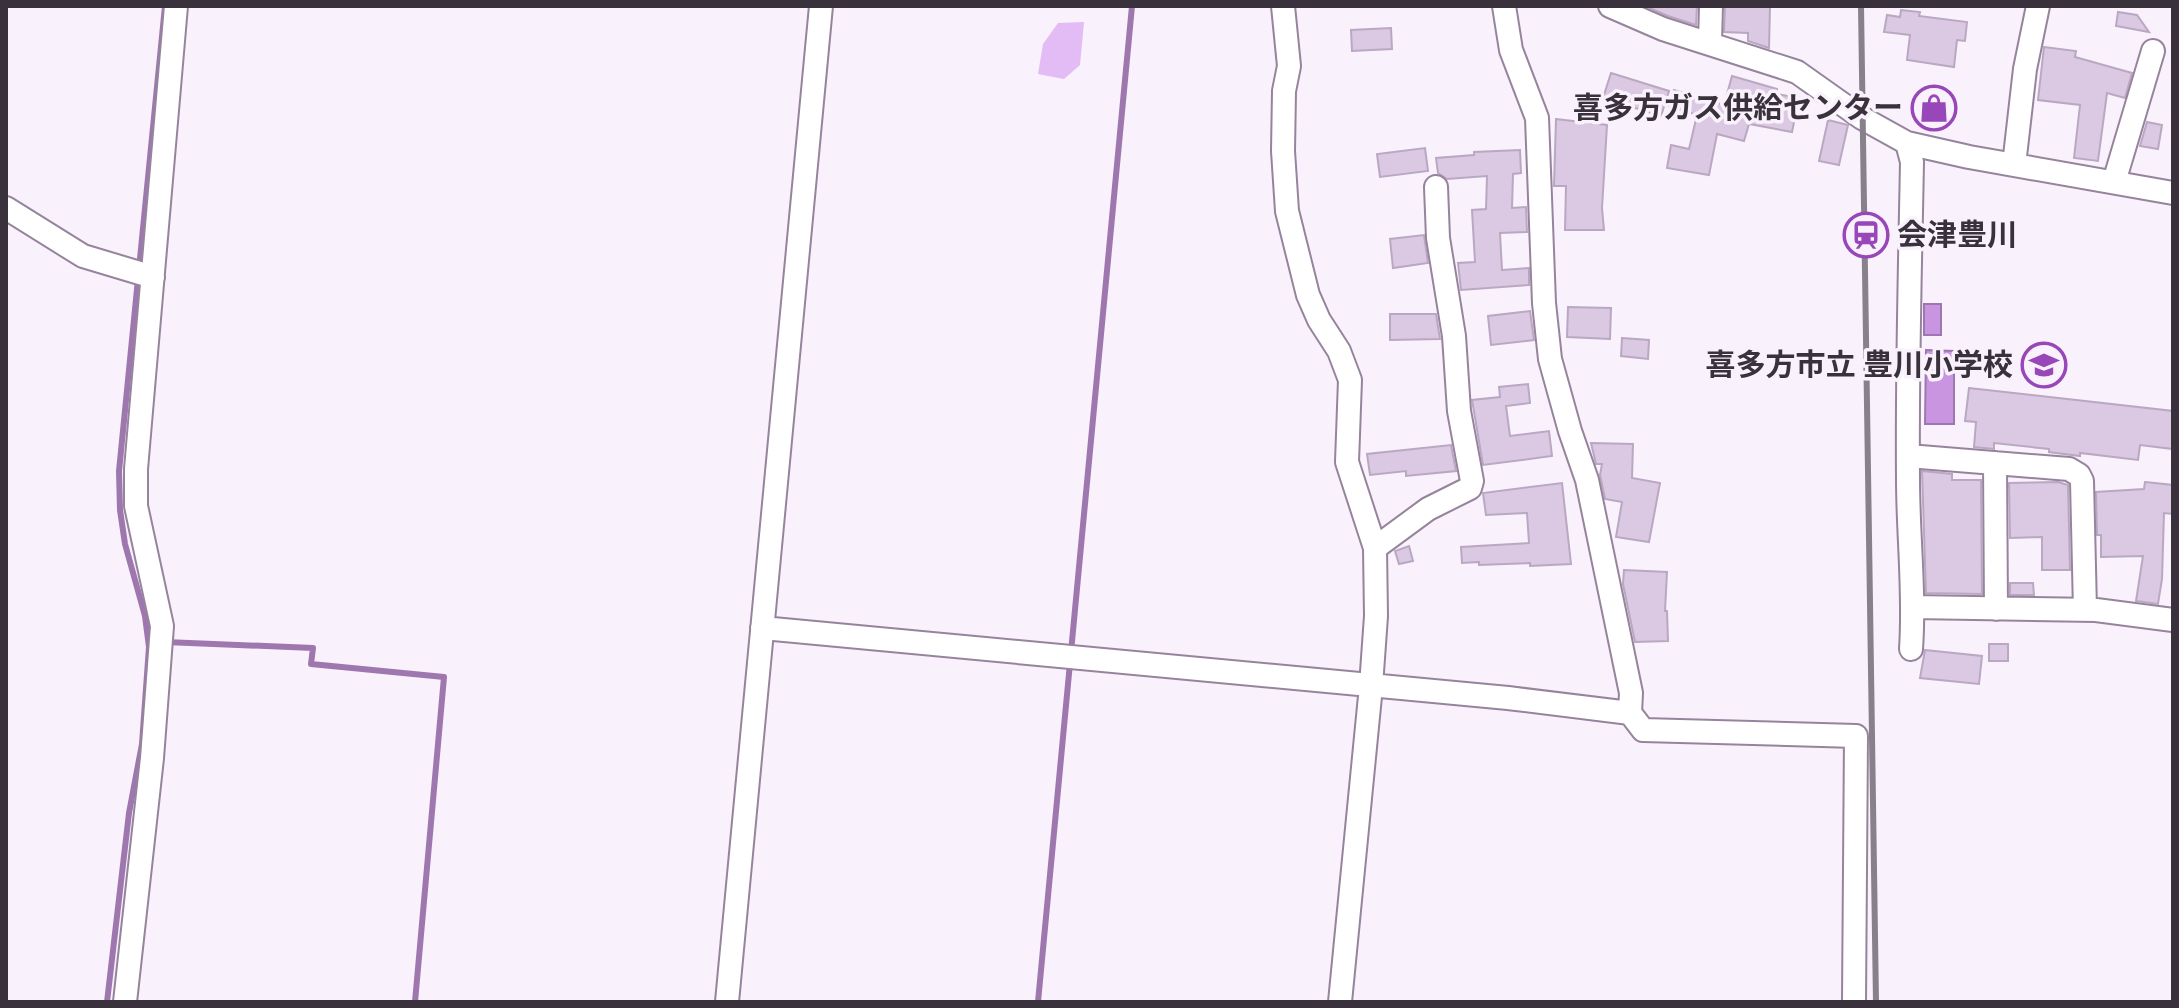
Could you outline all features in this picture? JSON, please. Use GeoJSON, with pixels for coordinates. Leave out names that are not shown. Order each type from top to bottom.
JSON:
{"type":"FeatureCollection","features":[{"type":"Feature","properties":{"kind":"street"},"geometry":{"type":"LineString","coordinates":[[125,1002],[152,758],[162,626],[136,506],[136,469],[176,6]]}},
{"type":"Feature","properties":{"kind":"street"},"geometry":{"type":"LineString","coordinates":[[727,1002],[821,6]]}},
{"type":"Feature","properties":{"kind":"street"},"geometry":{"type":"LineString","coordinates":[[1283,6],[1289,66],[1284,91],[1283,151],[1287,211],[1308,295],[1319,320],[1339,351],[1350,380],[1347,462],[1375,548],[1376,616],[1371,686],[1340,1002]]}},
{"type":"Feature","properties":{"kind":"street"},"geometry":{"type":"LineString","coordinates":[[1504,6],[1511,50],[1537,118],[1544,303],[1550,359],[1587,480],[1631,693],[1630,713],[1643,730],[1856,736],[1854,1002]]}},
{"type":"Feature","properties":{"kind":"street"},"geometry":{"type":"LineString","coordinates":[[1610,6],[1663,29],[1797,72],[1862,118],[1907,143],[2173,193]]}},
{"type":"Feature","properties":{"kind":"street"},"geometry":{"type":"LineString","coordinates":[[1710,42],[1711,6]]}},
{"type":"Feature","properties":{"kind":"street"},"geometry":{"type":"LineString","coordinates":[[2014,165],[2025,69],[2038,6]]}},
{"type":"Feature","properties":{"kind":"street"},"geometry":{"type":"LineString","coordinates":[[2114,182],[2153,51]]}},
{"type":"Feature","properties":{"kind":"street"},"geometry":{"type":"LineString","coordinates":[[1907,143],[1912,162],[1908,456],[1908,518],[1914,607],[1911,649]]}},
{"type":"Feature","properties":{"kind":"street"},"geometry":{"type":"LineString","coordinates":[[1375,548],[1428,509],[1470,488],[1472,481],[1459,411],[1454,336],[1438,238],[1436,187]]}},
{"type":"Feature","properties":{"kind":"street"},"geometry":{"type":"LineString","coordinates":[[6,208],[83,256],[153,277]]}},
{"type":"Feature","properties":{"kind":"street"},"geometry":{"type":"LineString","coordinates":[[1908,456],[2069,469],[2079,475],[2082,481],[2085,610]]}},
{"type":"Feature","properties":{"kind":"street"},"geometry":{"type":"LineString","coordinates":[[1995,463],[1996,609]]}},
{"type":"Feature","properties":{"kind":"street"},"geometry":{"type":"LineString","coordinates":[[1914,607],[2085,610],[2173,620]]}},
{"type":"Feature","properties":{"kind":"street"},"geometry":{"type":"LineString","coordinates":[[762,628],[1630,713]]}},
{"type":"Feature","properties":{"kind":"shaded area"},"geometry":{"type":"Polygon","coordinates":[[[1084,22],[1080,65],[1064,79],[1038,74],[1043,44],[1058,23],[1084,22]]]}},
{"type":"Feature","properties":{"kind":"shaded area"},"geometry":{"type":"Polygon","coordinates":[[[1924,304],[1941,304],[1941,335],[1924,335],[1924,304]]]}},
{"type":"Feature","properties":{"kind":"shaded area"},"geometry":{"type":"Polygon","coordinates":[[[1926,350],[1954,351],[1954,424],[1925,424],[1926,350]]]}},
{"type":"Feature","properties":{"kind":"building"},"geometry":{"type":"Polygon","coordinates":[[[1645,6],[1697,6],[1696,25],[1668,16],[1645,6]]]}},
{"type":"Feature","properties":{"kind":"building"},"geometry":{"type":"Polygon","coordinates":[[[1725,6],[1770,6],[1769,48],[1748,41],[1748,33],[1724,32],[1725,6]]]}},
{"type":"Feature","properties":{"kind":"building"},"geometry":{"type":"Polygon","coordinates":[[[1901,10],[1920,12],[1919,16],[1967,22],[1965,41],[1957,40],[1954,67],[1907,60],[1910,35],[1884,32],[1887,15],[1900,17],[1901,10]]]}},
{"type":"Feature","properties":{"kind":"building"},"geometry":{"type":"Polygon","coordinates":[[[2118,12],[2137,15],[2149,32],[2116,26],[2118,12]]]}},
{"type":"Feature","properties":{"kind":"building"},"geometry":{"type":"Polygon","coordinates":[[[1391,28],[1392,49],[1352,51],[1351,30],[1391,28]]]}},
{"type":"Feature","properties":{"kind":"building"},"geometry":{"type":"Polygon","coordinates":[[[2044,47],[2076,51],[2075,57],[2132,73],[2125,98],[2107,93],[2098,161],[2074,158],[2080,105],[2038,100],[2044,47]]]}},
{"type":"Feature","properties":{"kind":"building"},"geometry":{"type":"Polygon","coordinates":[[[1611,73],[1669,91],[1661,116],[1603,98],[1611,73]]]}},
{"type":"Feature","properties":{"kind":"building"},"geometry":{"type":"Polygon","coordinates":[[[1732,76],[1777,89],[1776,94],[1799,98],[1792,132],[1749,124],[1744,141],[1717,134],[1709,175],[1667,168],[1671,145],[1689,149],[1697,115],[1669,106],[1674,90],[1724,105],[1732,76]]]}},
{"type":"Feature","properties":{"kind":"building"},"geometry":{"type":"Polygon","coordinates":[[[1920,96],[1950,100],[1947,121],[1917,118],[1920,96]]]}},
{"type":"Feature","properties":{"kind":"building"},"geometry":{"type":"Polygon","coordinates":[[[1556,119],[1607,125],[1602,208],[1604,230],[1565,230],[1566,186],[1554,186],[1556,119]]]}},
{"type":"Feature","properties":{"kind":"building"},"geometry":{"type":"Polygon","coordinates":[[[1828,120],[1848,125],[1839,165],[1819,161],[1828,120]]]}},
{"type":"Feature","properties":{"kind":"building"},"geometry":{"type":"Polygon","coordinates":[[[2147,122],[2162,125],[2158,149],[2140,146],[2147,122]]]}},
{"type":"Feature","properties":{"kind":"building"},"geometry":{"type":"Polygon","coordinates":[[[1425,148],[1428,171],[1380,177],[1377,154],[1425,148]]]}},
{"type":"Feature","properties":{"kind":"building"},"geometry":{"type":"Polygon","coordinates":[[[1520,150],[1521,173],[1513,174],[1512,208],[1526,207],[1527,232],[1500,233],[1502,270],[1529,268],[1529,285],[1461,290],[1458,263],[1475,262],[1472,210],[1486,209],[1487,176],[1447,179],[1438,173],[1436,158],[1520,150]]]}},
{"type":"Feature","properties":{"kind":"building"},"geometry":{"type":"Polygon","coordinates":[[[1424,235],[1428,263],[1393,268],[1390,239],[1424,235]]]}},
{"type":"Feature","properties":{"kind":"building"},"geometry":{"type":"Polygon","coordinates":[[[1568,307],[1611,308],[1610,339],[1567,337],[1568,307]]]}},
{"type":"Feature","properties":{"kind":"building"},"geometry":{"type":"Polygon","coordinates":[[[1530,311],[1534,340],[1491,345],[1488,316],[1530,311]]]}},
{"type":"Feature","properties":{"kind":"building"},"geometry":{"type":"Polygon","coordinates":[[[1390,314],[1436,314],[1440,339],[1390,340],[1390,314]]]}},
{"type":"Feature","properties":{"kind":"building"},"geometry":{"type":"Polygon","coordinates":[[[1622,338],[1649,340],[1648,359],[1621,356],[1622,338]]]}},
{"type":"Feature","properties":{"kind":"building"},"geometry":{"type":"Polygon","coordinates":[[[1528,384],[1530,403],[1506,406],[1510,436],[1549,431],[1552,456],[1483,465],[1472,400],[1500,397],[1499,387],[1528,384]]]}},
{"type":"Feature","properties":{"kind":"building"},"geometry":{"type":"Polygon","coordinates":[[[1969,388],[2173,411],[2173,449],[2140,445],[2138,460],[2080,453],[2080,456],[1994,443],[1994,449],[1974,447],[1976,422],[1965,421],[1969,388]]]}},
{"type":"Feature","properties":{"kind":"building"},"geometry":{"type":"Polygon","coordinates":[[[1591,443],[1633,444],[1632,478],[1660,483],[1649,542],[1616,537],[1622,502],[1605,499],[1600,475],[1602,464],[1596,464],[1591,443]]]}},
{"type":"Feature","properties":{"kind":"building"},"geometry":{"type":"Polygon","coordinates":[[[1451,445],[1456,471],[1406,476],[1406,471],[1370,475],[1367,454],[1451,445]]]}},
{"type":"Feature","properties":{"kind":"building"},"geometry":{"type":"Polygon","coordinates":[[[1922,471],[1952,474],[1952,480],[1981,480],[1982,594],[1926,593],[1922,471]]]}},
{"type":"Feature","properties":{"kind":"building"},"geometry":{"type":"Polygon","coordinates":[[[2058,482],[2068,485],[2070,570],[2042,570],[2042,537],[2010,538],[2009,483],[2058,482]]]}},
{"type":"Feature","properties":{"kind":"building"},"geometry":{"type":"Polygon","coordinates":[[[2145,482],[2173,485],[2173,514],[2164,513],[2158,604],[2136,601],[2143,556],[2101,557],[2101,535],[2097,535],[2096,492],[2144,489],[2145,482]]]}},
{"type":"Feature","properties":{"kind":"building"},"geometry":{"type":"Polygon","coordinates":[[[1562,483],[1571,564],[1462,563],[1461,547],[1529,543],[1527,513],[1486,515],[1483,493],[1562,483]]]}},
{"type":"Feature","properties":{"kind":"building"},"geometry":{"type":"Polygon","coordinates":[[[1409,546],[1413,561],[1399,564],[1395,551],[1409,546]]]}},
{"type":"Feature","properties":{"kind":"building"},"geometry":{"type":"Polygon","coordinates":[[[1624,570],[1667,572],[1665,611],[1668,641],[1635,642],[1623,584],[1624,570]]]}},
{"type":"Feature","properties":{"kind":"building"},"geometry":{"type":"Polygon","coordinates":[[[2010,583],[2033,583],[2034,595],[2010,595],[2010,583]]]}},
{"type":"Feature","properties":{"kind":"building"},"geometry":{"type":"Polygon","coordinates":[[[1989,644],[2008,644],[2008,661],[1989,661],[1989,644]]]}},
{"type":"Feature","properties":{"kind":"building"},"geometry":{"type":"Polygon","coordinates":[[[1925,650],[1982,656],[1979,684],[1920,678],[1925,650]]]}},
{"type":"Feature","properties":{"kind":"waterway"},"geometry":{"type":"LineString","coordinates":[[107,1002],[129,813],[142,744],[149,647],[145,616],[125,544],[119,471],[165,6]]}},
{"type":"Feature","properties":{"kind":"waterway"},"geometry":{"type":"LineString","coordinates":[[1071,652],[1132,6]]}},
{"type":"Feature","properties":{"kind":"waterway"},"geometry":{"type":"LineString","coordinates":[[165,642],[313,648],[311,664],[444,677],[415,1002]]}},
{"type":"Feature","properties":{"kind":"waterway"},"geometry":{"type":"LineString","coordinates":[[1038,1002],[1070,663]]}},
{"type":"Feature","properties":{"kind":"railway"},"geometry":{"type":"LineString","coordinates":[[1861,6],[1876,1002]]}},
{"type":"Feature","properties":{"kind":"place","name":"喜多方ガス供給センター"},"geometry":{"type":"Point","coordinates":[1934,108]}},
{"type":"Feature","properties":{"kind":"place","name":"会津豊川"},"geometry":{"type":"Point","coordinates":[1866,235]}},
{"type":"Feature","properties":{"kind":"place","name":"喜多方市立 豊川小学校"},"geometry":{"type":"Point","coordinates":[2044,365]}}]}
